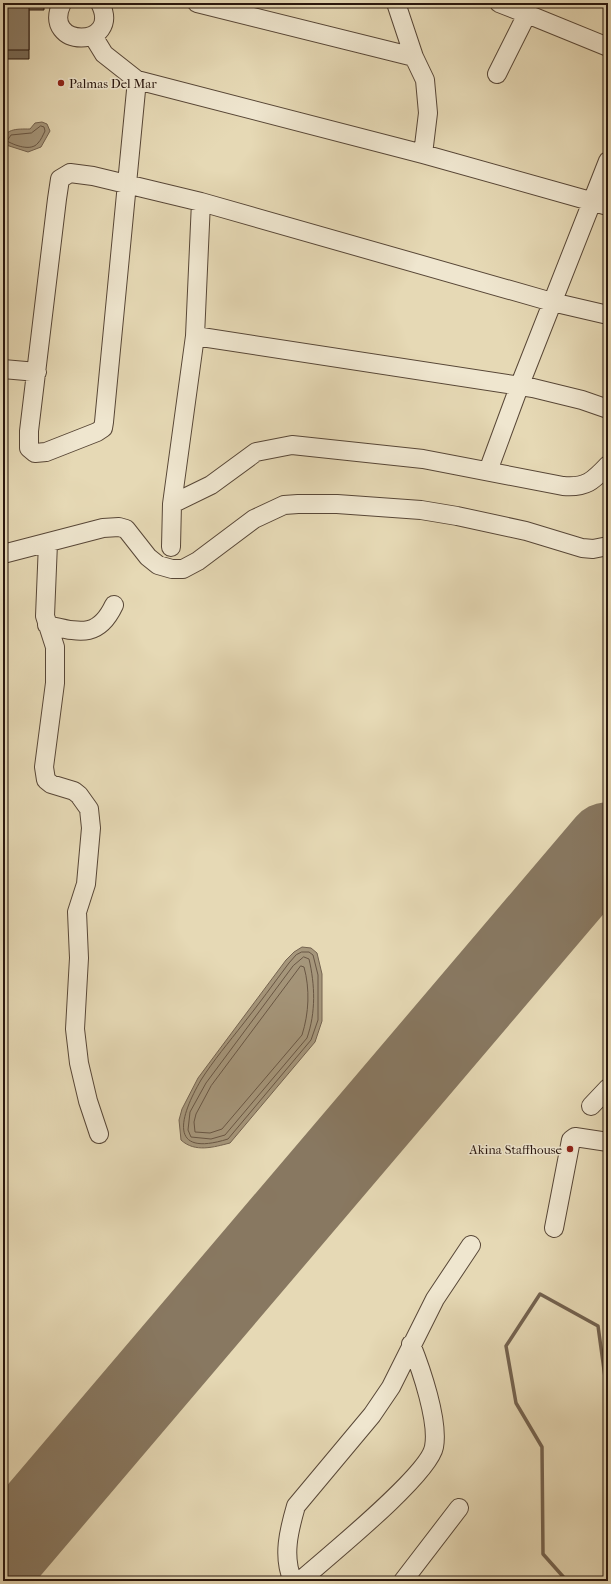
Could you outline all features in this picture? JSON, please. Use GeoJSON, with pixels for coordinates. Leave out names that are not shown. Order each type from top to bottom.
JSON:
{"type":"FeatureCollection","features":[{"type":"Feature","properties":{"kind":"street"},"geometry":{"type":"LineString","coordinates":[[62,3],[58,17],[65,31],[76,38],[93,36],[98,32],[103,18],[100,3]]}},
{"type":"Feature","properties":{"kind":"street"},"geometry":{"type":"LineString","coordinates":[[197,3],[414,57]]}},
{"type":"Feature","properties":{"kind":"street"},"geometry":{"type":"LineString","coordinates":[[396,3],[414,57],[425,80],[428,113],[423,154]]}},
{"type":"Feature","properties":{"kind":"street"},"geometry":{"type":"LineString","coordinates":[[499,3],[608,47]]}},
{"type":"Feature","properties":{"kind":"street"},"geometry":{"type":"LineString","coordinates":[[497,74],[527,14]]}},
{"type":"Feature","properties":{"kind":"street"},"geometry":{"type":"LineString","coordinates":[[93,36],[104,54],[137,80],[423,154],[600,203]]}},
{"type":"Feature","properties":{"kind":"street"},"geometry":{"type":"LineString","coordinates":[[137,80],[128,185],[103,428],[38,454],[31,450],[28,442],[29,432],[60,179],[70,173],[101,177],[128,185],[201,202],[552,302],[608,315]]}},
{"type":"Feature","properties":{"kind":"street"},"geometry":{"type":"LineString","coordinates":[[488,471],[552,302],[600,203],[608,161]]}},
{"type":"Feature","properties":{"kind":"street"},"geometry":{"type":"LineString","coordinates":[[171,547],[172,504],[195,336],[201,202]]}},
{"type":"Feature","properties":{"kind":"street"},"geometry":{"type":"LineString","coordinates":[[195,336],[519,387],[582,400],[608,409]]}},
{"type":"Feature","properties":{"kind":"street"},"geometry":{"type":"LineString","coordinates":[[3,369],[37,372]]}},
{"type":"Feature","properties":{"kind":"street"},"geometry":{"type":"LineString","coordinates":[[172,504],[211,485],[256,452],[292,445],[423,459],[564,486],[577,487],[596,478],[608,465]]}},
{"type":"Feature","properties":{"kind":"street"},"geometry":{"type":"LineString","coordinates":[[3,554],[103,528],[119,527],[126,529],[158,566],[172,569],[183,569],[198,560],[254,519],[284,505],[298,504],[337,504],[422,510],[526,531],[582,548],[593,549],[608,546]]}},
{"type":"Feature","properties":{"kind":"street"},"geometry":{"type":"LineString","coordinates":[[48,543],[45,616],[55,648],[55,683],[44,767],[46,780],[50,784],[74,791],[79,795],[89,809],[91,828],[86,884],[77,912],[78,974],[75,1030],[79,1063],[98,1134]]}},
{"type":"Feature","properties":{"kind":"street"},"geometry":{"type":"LineString","coordinates":[[47,625],[66,629],[89,631],[104,620],[114,605]]}},
{"type":"Feature","properties":{"kind":"street"},"geometry":{"type":"LineString","coordinates":[[608,1088],[591,1106],[608,1109]]}},
{"type":"Feature","properties":{"kind":"street"},"geometry":{"type":"LineString","coordinates":[[554,1228],[571,1140],[575,1137],[608,1142]]}},
{"type":"Feature","properties":{"kind":"street"},"geometry":{"type":"LineString","coordinates":[[293,1581],[288,1564],[287,1553],[290,1525],[296,1506],[372,1415],[391,1387],[411,1344],[435,1299],[471,1245]]}},
{"type":"Feature","properties":{"kind":"street"},"geometry":{"type":"LineString","coordinates":[[300,1581],[394,1498],[422,1469],[434,1449],[435,1425],[411,1344]]}},
{"type":"Feature","properties":{"kind":"street"},"geometry":{"type":"LineString","coordinates":[[403,1581],[460,1508]]}},
{"type":"Feature","properties":{"kind":"water"},"geometry":{"type":"Polygon","coordinates":[[[42,122],[47,124],[50,131],[41,147],[28,152],[3,144],[5,135],[8,132],[12,130],[30,129],[35,123],[42,122]]]}},
{"type":"Feature","properties":{"kind":"water"},"geometry":{"type":"Polygon","coordinates":[[[302,947],[311,948],[317,953],[322,974],[322,1021],[315,1042],[230,1143],[205,1148],[192,1147],[186,1144],[181,1140],[179,1120],[182,1109],[198,1078],[286,960],[302,947]]]}},
{"type":"Feature","properties":{"kind":"building"},"geometry":{"type":"Polygon","coordinates":[[[3,3],[29,3],[29,50],[3,50],[3,3]]]}},
{"type":"Feature","properties":{"kind":"waterway"},"geometry":{"type":"LineString","coordinates":[[567,1581],[543,1554],[542,1447],[516,1403],[506,1346],[540,1294],[598,1326],[605,1377],[608,1377]]}},
{"type":"Feature","properties":{"kind":"taxiway"},"geometry":{"type":"LineString","coordinates":[[283,1226],[271,1268],[264,1272],[256,1273],[250,1272],[245,1268],[241,1263],[240,1257],[240,1249],[244,1242],[283,1226]]}},
{"type":"Feature","properties":{"kind":"runway"},"geometry":{"type":"LineString","coordinates":[[3,1555],[608,844]]}},
{"type":"Feature","properties":{"kind":"place","name":"Palmas Del Mar"},"geometry":{"type":"Point","coordinates":[61,83]}},
{"type":"Feature","properties":{"kind":"place","name":"Akina Staffhouse"},"geometry":{"type":"Point","coordinates":[570,1149]}}]}
